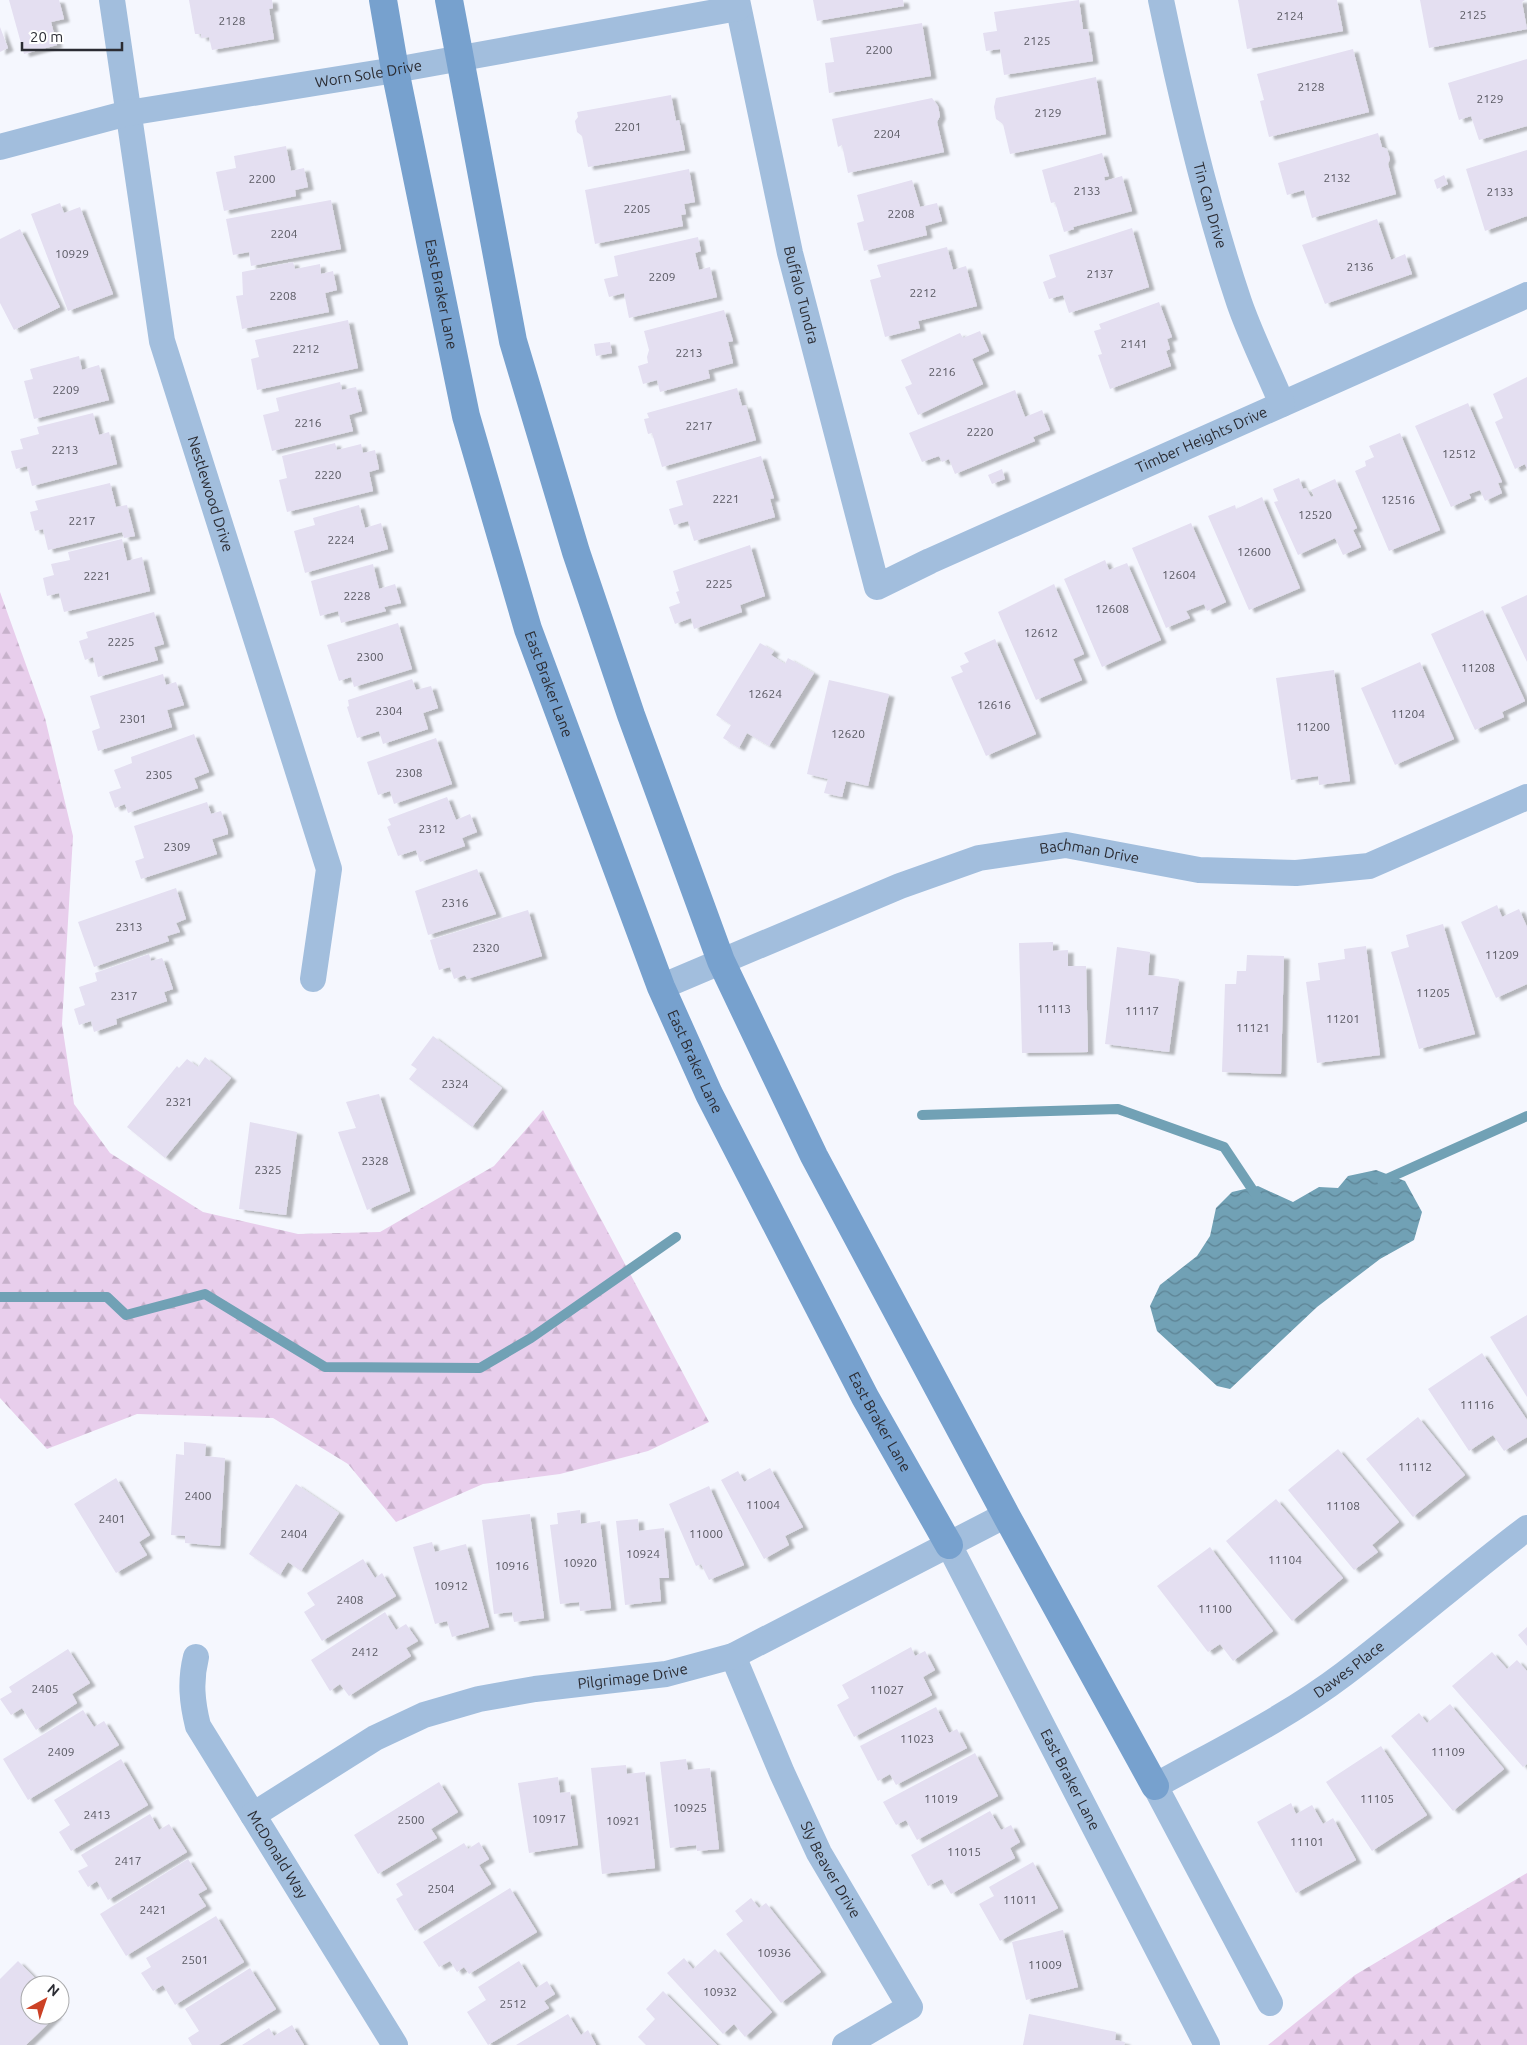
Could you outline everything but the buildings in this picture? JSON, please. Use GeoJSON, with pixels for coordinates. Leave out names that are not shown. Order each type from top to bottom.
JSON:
{"type":"FeatureCollection","features":[{"type":"Feature","properties":{"kind":"street","name":"Nestlewood Drive"},"geometry":{"type":"LineString","coordinates":[[112,0],[162,341],[329,868],[313,979]]}},
{"type":"Feature","properties":{"kind":"street","name":"East Braker Lane"},"geometry":{"type":"LineString","coordinates":[[383,0],[395,70],[466,416],[528,629],[661,987],[709,1094],[865,1397],[948,1545],[1207,2045]]}},
{"type":"Feature","properties":{"kind":"street"},"geometry":{"type":"LineString","coordinates":[[449,0],[458,57],[513,340],[576,552],[632,715],[721,961],[814,1156],[1006,1515],[1155,1786],[1270,2003]]}},
{"type":"Feature","properties":{"kind":"street","name":"Tin Can Drive"},"geometry":{"type":"LineString","coordinates":[[1161,0],[1178,82],[1209,204],[1240,304],[1282,404]]}},
{"type":"Feature","properties":{"kind":"street","name":"Worn Sole Drive"},"geometry":{"type":"LineString","coordinates":[[0,147],[128,113],[395,70],[738,4]]}},
{"type":"Feature","properties":{"kind":"street","name":"Buffalo Tundra"},"geometry":{"type":"LineString","coordinates":[[738,4],[790,253],[877,587]]}},
{"type":"Feature","properties":{"kind":"street","name":"Timber Heights Drive"},"geometry":{"type":"LineString","coordinates":[[877,587],[939,557],[1527,295]]}},
{"type":"Feature","properties":{"kind":"street","name":"Bachman Drive"},"geometry":{"type":"LineString","coordinates":[[661,987],[900,886],[979,858],[1066,845],[1199,870],[1296,872],[1369,866],[1527,797]]}},
{"type":"Feature","properties":{"kind":"street","name":"Pilgrimage Drive"},"geometry":{"type":"LineString","coordinates":[[253,1815],[374,1738],[424,1715],[479,1700],[535,1689],[666,1674],[733,1656],[1006,1515]]}},
{"type":"Feature","properties":{"kind":"street","name":"Dawes Place"},"geometry":{"type":"LineString","coordinates":[[1155,1786],[1289,1710],[1343,1675],[1469,1572],[1527,1528]]}},
{"type":"Feature","properties":{"kind":"street","name":"Sly Beaver Drive"},"geometry":{"type":"LineString","coordinates":[[733,1656],[782,1773],[820,1853],[910,2007],[845,2045]]}},
{"type":"Feature","properties":{"kind":"street","name":"McDonald Way"},"geometry":{"type":"LineString","coordinates":[[196,1657],[191,1679],[193,1707],[198,1726],[395,2045]]}},
{"type":"Feature","properties":{"kind":"green space"},"geometry":{"type":"Polygon","coordinates":[[[0,592],[45,718],[73,836],[62,1024],[74,1104],[110,1153],[203,1212],[298,1234],[380,1232],[494,1166],[543,1110],[709,1422],[648,1451],[560,1474],[483,1484],[396,1522],[348,1464],[273,1418],[137,1414],[47,1449],[0,1398],[0,592]]]}},
{"type":"Feature","properties":{"kind":"green space"},"geometry":{"type":"Polygon","coordinates":[[[1527,1873],[1527,2045],[1268,2045],[1355,1975],[1527,1873]]]}},
{"type":"Feature","properties":{"kind":"water"},"geometry":{"type":"Polygon","coordinates":[[[1376,1170],[1405,1181],[1422,1212],[1414,1240],[1380,1259],[1317,1307],[1230,1389],[1217,1386],[1157,1331],[1150,1306],[1160,1285],[1197,1256],[1210,1236],[1216,1208],[1232,1192],[1258,1186],[1293,1202],[1319,1187],[1338,1188],[1348,1176],[1376,1170]]]}},
{"type":"Feature","properties":{"kind":"waterway"},"geometry":{"type":"LineString","coordinates":[[922,1115],[1118,1109],[1224,1147],[1258,1198]]}},
{"type":"Feature","properties":{"kind":"waterway"},"geometry":{"type":"LineString","coordinates":[[1382,1181],[1527,1116]]}},
{"type":"Feature","properties":{"kind":"waterway"},"geometry":{"type":"LineString","coordinates":[[0,1297],[107,1297],[126,1315],[205,1294],[325,1367],[480,1368],[531,1338],[676,1237]]}}]}
